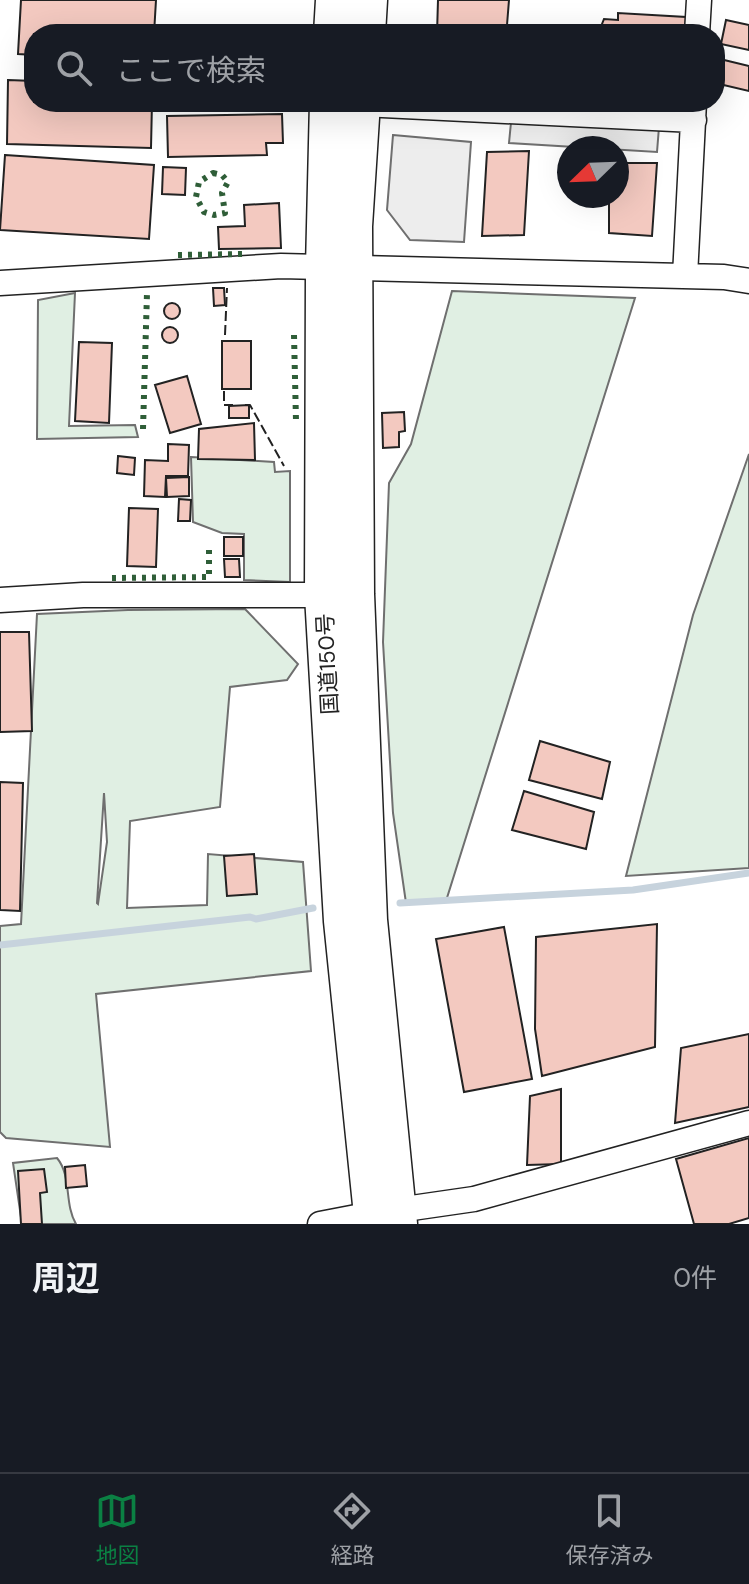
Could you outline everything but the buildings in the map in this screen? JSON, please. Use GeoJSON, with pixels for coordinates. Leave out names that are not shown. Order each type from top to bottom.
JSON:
{"type":"FeatureCollection","features":[{"type":"Feature","properties":{"kind":"highway"},"geometry":{"type":"LineString","coordinates":[[333,24],[334,0]]}},
{"type":"Feature","properties":{"kind":"highway"},"geometry":{"type":"LineString","coordinates":[[368,24],[369,0]]}},
{"type":"Feature","properties":{"kind":"highway","name":"国道150号"},"geometry":{"type":"LineString","coordinates":[[350,112],[339,268],[323,595],[342,921],[385,1218]]}},
{"type":"Feature","properties":{"kind":"highway","name":"国道150号"},"geometry":{"type":"LineString","coordinates":[[339,268],[385,1218]]}},
{"type":"Feature","properties":{"kind":"street"},"geometry":{"type":"LineString","coordinates":[[698,24],[699,0]]}},
{"type":"Feature","properties":{"kind":"street"},"geometry":{"type":"LineString","coordinates":[[685,276],[694,112]]}},
{"type":"Feature","properties":{"kind":"street"},"geometry":{"type":"LineString","coordinates":[[0,283],[281,266],[724,277],[749,281]]}},
{"type":"Feature","properties":{"kind":"street"},"geometry":{"type":"LineString","coordinates":[[0,600],[83,595],[323,595]]}},
{"type":"Feature","properties":{"kind":"street"},"geometry":{"type":"LineString","coordinates":[[320,1224],[385,1218],[474,1199],[749,1123]]}},
{"type":"Feature","properties":{"kind":"green space"},"geometry":{"type":"Polygon","coordinates":[[[452,291],[635,298],[446,901],[406,903],[393,813],[383,642],[389,483],[411,444],[452,291]]]}},
{"type":"Feature","properties":{"kind":"green space"},"geometry":{"type":"Polygon","coordinates":[[[75,293],[69,426],[135,425],[138,437],[37,439],[38,300],[75,293]]]}},
{"type":"Feature","properties":{"kind":"green space"},"geometry":{"type":"Polygon","coordinates":[[[749,454],[749,868],[626,876],[693,615],[749,454]]]}},
{"type":"Feature","properties":{"kind":"green space"},"geometry":{"type":"Polygon","coordinates":[[[191,457],[274,462],[275,472],[290,471],[290,582],[244,580],[244,534],[222,533],[193,522],[191,457]]]}},
{"type":"Feature","properties":{"kind":"green space"},"geometry":{"type":"Polygon","coordinates":[[[245,609],[298,664],[287,680],[230,687],[220,807],[130,821],[127,908],[207,905],[208,854],[303,862],[311,971],[96,994],[110,1147],[6,1138],[0,1132],[0,926],[21,924],[37,614],[245,609]],[[104,793],[98,904],[107,842],[104,793]]]}},
{"type":"Feature","properties":{"kind":"green space"},"geometry":{"type":"Polygon","coordinates":[[[57,1158],[65,1173],[70,1208],[76,1224],[22,1224],[13,1163],[57,1158]]]}},
{"type":"Feature","properties":{"kind":"shaded area"},"geometry":{"type":"Polygon","coordinates":[[[512,112],[660,112],[657,152],[629,150],[629,136],[557,136],[557,146],[509,143],[512,112]]]}},
{"type":"Feature","properties":{"kind":"shaded area"},"geometry":{"type":"Polygon","coordinates":[[[393,135],[471,142],[464,242],[410,240],[387,210],[393,135]]]}},
{"type":"Feature","properties":{"kind":"waterway"},"geometry":{"type":"LineString","coordinates":[[400,903],[633,890],[749,873]]}},
{"type":"Feature","properties":{"kind":"waterway"},"geometry":{"type":"LineString","coordinates":[[0,945],[250,917],[256,919],[313,908]]}},
{"type":"Feature","properties":{"kind":"hedge"},"geometry":{"type":"LineString","coordinates":[[213,173],[222,175],[228,182],[222,193],[225,213],[214,215],[204,212],[196,197],[199,182],[213,173]]}},
{"type":"Feature","properties":{"kind":"hedge"},"geometry":{"type":"LineString","coordinates":[[178,255],[242,254]]}},
{"type":"Feature","properties":{"kind":"hedge"},"geometry":{"type":"LineString","coordinates":[[143,429],[147,293]]}},
{"type":"Feature","properties":{"kind":"hedge"},"geometry":{"type":"LineString","coordinates":[[294,335],[296,421]]}},
{"type":"Feature","properties":{"kind":"hedge"},"geometry":{"type":"LineString","coordinates":[[112,578],[209,577],[209,548]]}},
{"type":"Feature","properties":{"kind":"fence"},"geometry":{"type":"LineString","coordinates":[[225,335],[227,288]]}},
{"type":"Feature","properties":{"kind":"fence"},"geometry":{"type":"LineString","coordinates":[[224,391],[224,405],[233,405]]}},
{"type":"Feature","properties":{"kind":"fence"},"geometry":{"type":"LineString","coordinates":[[245,405],[250,405],[284,466]]}}]}
